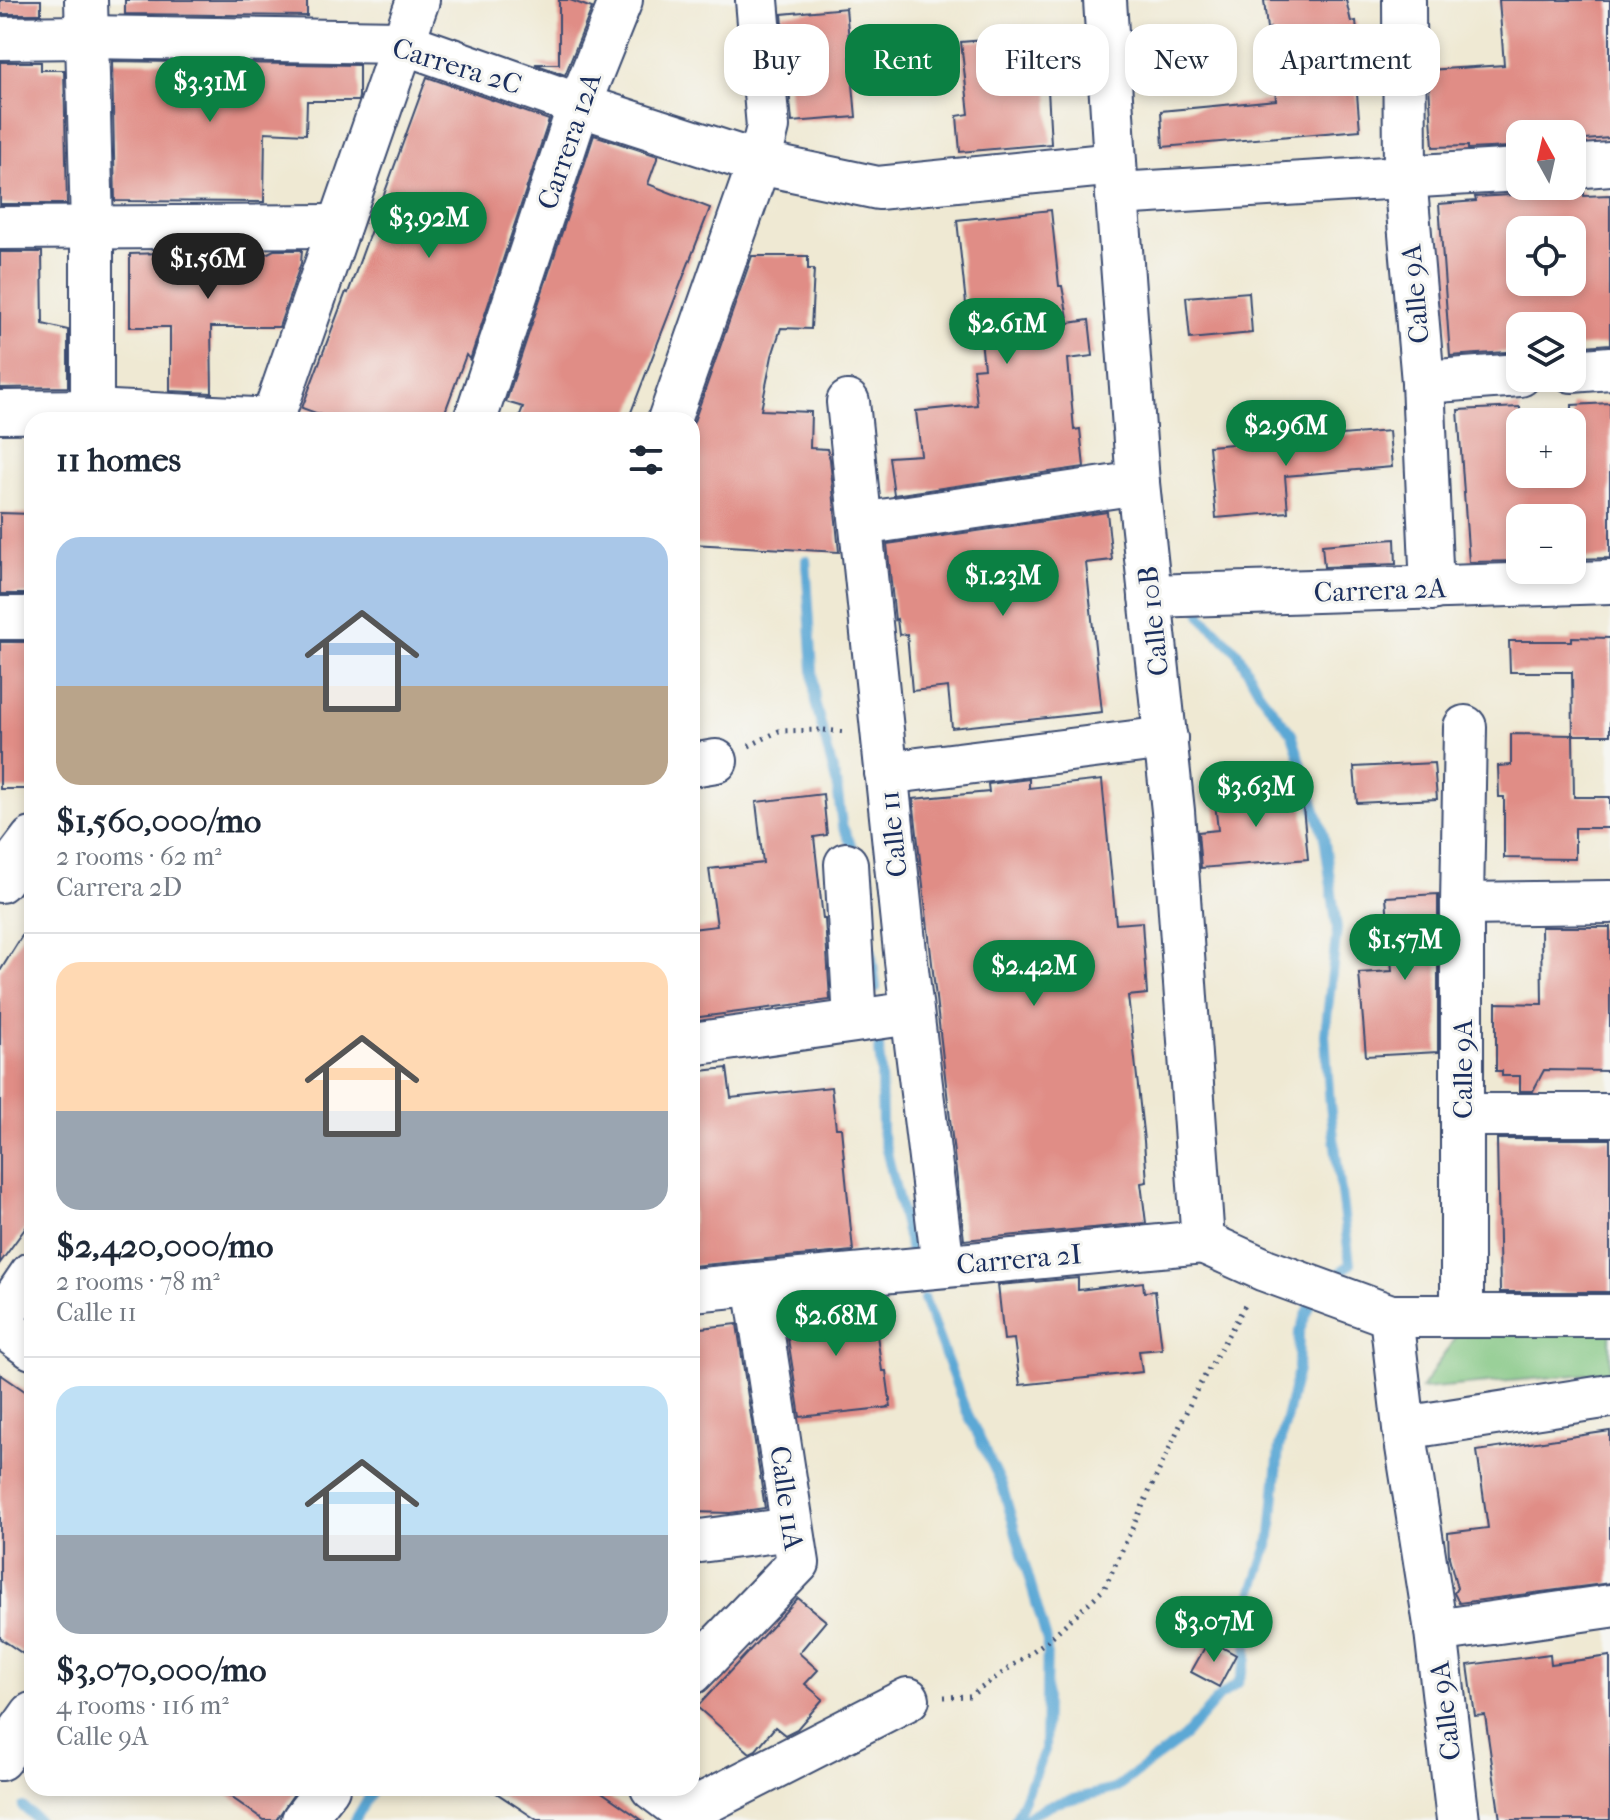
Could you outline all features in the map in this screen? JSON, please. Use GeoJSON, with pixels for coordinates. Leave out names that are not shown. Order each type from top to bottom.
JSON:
{"type":"FeatureCollection","features":[{"type":"Feature","properties":{"kind":"street"},"geometry":{"type":"LineString","coordinates":[[276,412],[418,0]]}},
{"type":"Feature","properties":{"kind":"street","name":"Carrera 12A"},"geometry":{"type":"LineString","coordinates":[[478,412],[579,105],[621,0]]}},
{"type":"Feature","properties":{"kind":"street"},"geometry":{"type":"LineString","coordinates":[[672,412],[759,163],[768,127],[757,0]]}},
{"type":"Feature","properties":{"kind":"street","name":"Calle 10B"},"geometry":{"type":"LineString","coordinates":[[1105,0],[1138,483],[1175,827],[1203,1242]]}},
{"type":"Feature","properties":{"kind":"street","name":"Calle 9A"},"geometry":{"type":"LineString","coordinates":[[1404,0],[1405,177],[1423,382],[1432,589]]}},
{"type":"Feature","properties":{"kind":"street"},"geometry":{"type":"LineString","coordinates":[[86,18],[92,227],[92,412]]}},
{"type":"Feature","properties":{"kind":"street","name":"Carrera 2C"},"geometry":{"type":"LineString","coordinates":[[0,38],[86,18],[401,42],[579,105],[759,163],[878,188],[1116,179],[1405,177],[1506,171]]}},
{"type":"Feature","properties":{"kind":"street"},"geometry":{"type":"LineString","coordinates":[[1586,166],[1610,164]]}},
{"type":"Feature","properties":{"kind":"street"},"geometry":{"type":"LineString","coordinates":[[0,228],[339,226]]}},
{"type":"Feature","properties":{"kind":"street"},"geometry":{"type":"LineString","coordinates":[[1586,370],[1610,368]]}},
{"type":"Feature","properties":{"kind":"street"},"geometry":{"type":"LineString","coordinates":[[1423,382],[1506,376]]}},
{"type":"Feature","properties":{"kind":"street","name":"Calle 11"},"geometry":{"type":"LineString","coordinates":[[848,402],[912,1013],[943,1266]]}},
{"type":"Feature","properties":{"kind":"street"},"geometry":{"type":"LineString","coordinates":[[0,412],[24,413]]}},
{"type":"Feature","properties":{"kind":"street"},"geometry":{"type":"LineString","coordinates":[[861,524],[1138,483]]}},
{"type":"Feature","properties":{"kind":"street","name":"Carrera 2A"},"geometry":{"type":"LineString","coordinates":[[1150,596],[1610,582]]}},
{"type":"Feature","properties":{"kind":"street"},"geometry":{"type":"LineString","coordinates":[[0,618],[24,618]]}},
{"type":"Feature","properties":{"kind":"street","name":"Calle 9A"},"geometry":{"type":"LineString","coordinates":[[1462,1316],[1465,727]]}},
{"type":"Feature","properties":{"kind":"street"},"geometry":{"type":"LineString","coordinates":[[886,773],[1166,738]]}},
{"type":"Feature","properties":{"kind":"street"},"geometry":{"type":"LineString","coordinates":[[0,836],[24,838]]}},
{"type":"Feature","properties":{"kind":"street"},"geometry":{"type":"LineString","coordinates":[[0,881],[24,849]]}},
{"type":"Feature","properties":{"kind":"street"},"geometry":{"type":"LineString","coordinates":[[846,864],[855,1020]]}},
{"type":"Feature","properties":{"kind":"street"},"geometry":{"type":"LineString","coordinates":[[1462,904],[1610,902]]}},
{"type":"Feature","properties":{"kind":"street"},"geometry":{"type":"LineString","coordinates":[[700,1043],[912,1013]]}},
{"type":"Feature","properties":{"kind":"street"},"geometry":{"type":"LineString","coordinates":[[1462,1115],[1610,1115]]}},
{"type":"Feature","properties":{"kind":"street"},"geometry":{"type":"LineString","coordinates":[[1203,1242],[1265,1270],[1391,1316],[1610,1316]]}},
{"type":"Feature","properties":{"kind":"street","name":"Carrera 2I"},"geometry":{"type":"LineString","coordinates":[[700,1289],[1203,1242]]}},
{"type":"Feature","properties":{"kind":"street","name":"Calle 11A"},"geometry":{"type":"LineString","coordinates":[[700,1665],[798,1563],[755,1284]]}},
{"type":"Feature","properties":{"kind":"street"},"geometry":{"type":"LineString","coordinates":[[24,1286],[0,1323],[24,1342]]}},
{"type":"Feature","properties":{"kind":"street","name":"Calle 9A"},"geometry":{"type":"LineString","coordinates":[[1391,1316],[1404,1428],[1436,1631],[1458,1820]]}},
{"type":"Feature","properties":{"kind":"street"},"geometry":{"type":"LineString","coordinates":[[1404,1428],[1610,1396]]}},
{"type":"Feature","properties":{"kind":"street"},"geometry":{"type":"LineString","coordinates":[[700,1541],[792,1529]]}},
{"type":"Feature","properties":{"kind":"street"},"geometry":{"type":"LineString","coordinates":[[1436,1631],[1610,1606]]}},
{"type":"Feature","properties":{"kind":"street"},"geometry":{"type":"LineString","coordinates":[[661,1796],[684,1816],[908,1699]]}},
{"type":"Feature","properties":{"kind":"street"},"geometry":{"type":"LineString","coordinates":[[0,1759],[24,1725]]}},
{"type":"Feature","properties":{"kind":"street"},"geometry":{"type":"LineString","coordinates":[[303,1820],[322,1796]]}},
{"type":"Feature","properties":{"kind":"path"},"geometry":{"type":"LineString","coordinates":[[704,763],[779,731],[820,730]]}},
{"type":"Feature","properties":{"kind":"path"},"geometry":{"type":"LineString","coordinates":[[908,1699],[970,1696],[1047,1641],[1104,1589],[1195,1393],[1265,1270]]}},
{"type":"Feature","properties":{"kind":"green space"},"geometry":{"type":"Polygon","coordinates":[[[1610,1324],[1610,1372],[1421,1389],[1462,1327],[1610,1324]]]}},
{"type":"Feature","properties":{"kind":"building"},"geometry":{"type":"Polygon","coordinates":[[[0,0],[41,0],[41,14],[0,14],[0,0]]]}},
{"type":"Feature","properties":{"kind":"building"},"geometry":{"type":"Polygon","coordinates":[[[125,0],[307,0],[307,16],[125,14],[125,0]]]}},
{"type":"Feature","properties":{"kind":"building"},"geometry":{"type":"Polygon","coordinates":[[[559,0],[570,0],[592,8],[565,75],[535,64],[559,64],[559,0]]]}},
{"type":"Feature","properties":{"kind":"building"},"geometry":{"type":"Polygon","coordinates":[[[1264,0],[1346,0],[1351,22],[1356,21],[1356,24],[1266,24],[1264,0]]]}},
{"type":"Feature","properties":{"kind":"building"},"geometry":{"type":"Polygon","coordinates":[[[1499,0],[1610,0],[1610,138],[1586,140],[1586,120],[1506,120],[1506,147],[1433,147],[1430,96],[1440,96],[1440,69],[1504,65],[1499,0]]]}},
{"type":"Feature","properties":{"kind":"building"},"geometry":{"type":"Polygon","coordinates":[[[846,8],[845,96],[854,96],[856,117],[792,122],[790,96],[829,96],[829,24],[783,24],[782,14],[846,8]]]}},
{"type":"Feature","properties":{"kind":"building"},"geometry":{"type":"Polygon","coordinates":[[[976,41],[976,96],[1048,96],[1051,144],[960,152],[957,116],[969,114],[961,42],[976,41]]]}},
{"type":"Feature","properties":{"kind":"building"},"geometry":{"type":"Polygon","coordinates":[[[112,61],[359,65],[359,97],[358,101],[307,101],[306,134],[265,132],[264,202],[115,201],[112,61]]]}},
{"type":"Feature","properties":{"kind":"building"},"geometry":{"type":"Polygon","coordinates":[[[0,62],[41,62],[41,70],[64,70],[67,204],[0,204],[0,62]]]}},
{"type":"Feature","properties":{"kind":"building"},"geometry":{"type":"Polygon","coordinates":[[[427,77],[549,120],[470,360],[466,355],[445,412],[313,412],[302,408],[348,293],[427,77]]]}},
{"type":"Feature","properties":{"kind":"building"},"geometry":{"type":"Polygon","coordinates":[[[1276,96],[1357,96],[1360,130],[1163,147],[1161,111],[1276,100],[1276,96]]]}},
{"type":"Feature","properties":{"kind":"building"},"geometry":{"type":"Polygon","coordinates":[[[594,135],[658,156],[648,184],[710,208],[631,412],[521,412],[523,407],[506,402],[594,135]]]}},
{"type":"Feature","properties":{"kind":"building"},"geometry":{"type":"Polygon","coordinates":[[[1506,195],[1506,200],[1586,200],[1586,196],[1610,195],[1610,344],[1586,346],[1586,312],[1506,312],[1506,352],[1450,356],[1439,204],[1476,201],[1475,197],[1506,195]]]}},
{"type":"Feature","properties":{"kind":"building"},"geometry":{"type":"Polygon","coordinates":[[[1051,210],[1059,286],[1062,286],[1069,323],[1089,320],[1093,356],[1068,359],[1074,430],[1080,429],[1084,467],[894,495],[889,457],[921,455],[916,411],[977,405],[973,369],[984,368],[978,311],[967,313],[957,220],[1051,210]]]}},
{"type":"Feature","properties":{"kind":"building"},"geometry":{"type":"Polygon","coordinates":[[[264,250],[264,255],[274,250],[302,250],[301,263],[279,327],[211,327],[212,393],[170,391],[170,327],[130,327],[130,254],[264,250]]]}},
{"type":"Feature","properties":{"kind":"building"},"geometry":{"type":"Polygon","coordinates":[[[0,252],[42,252],[43,324],[68,330],[68,387],[0,388],[0,252]]]}},
{"type":"Feature","properties":{"kind":"building"},"geometry":{"type":"Polygon","coordinates":[[[752,256],[808,256],[808,269],[814,269],[811,329],[781,328],[761,410],[811,412],[810,448],[827,449],[830,459],[839,552],[700,544],[700,412],[697,412],[752,256]]]}},
{"type":"Feature","properties":{"kind":"building"},"geometry":{"type":"Polygon","coordinates":[[[1249,292],[1252,333],[1190,339],[1186,297],[1249,292]]]}},
{"type":"Feature","properties":{"kind":"building"},"geometry":{"type":"Polygon","coordinates":[[[1610,403],[1610,558],[1586,559],[1586,504],[1506,504],[1506,561],[1469,562],[1458,410],[1520,407],[1506,408],[1506,488],[1586,488],[1586,408],[1572,408],[1572,405],[1610,403]]]}},
{"type":"Feature","properties":{"kind":"building"},"geometry":{"type":"Polygon","coordinates":[[[1389,431],[1392,467],[1285,476],[1288,512],[1216,518],[1209,446],[1389,431]]]}},
{"type":"Feature","properties":{"kind":"building"},"geometry":{"type":"Polygon","coordinates":[[[1107,512],[1112,560],[1086,563],[1102,712],[952,728],[948,687],[912,691],[907,634],[899,635],[895,620],[887,544],[1107,512]]]}},
{"type":"Feature","properties":{"kind":"building"},"geometry":{"type":"Polygon","coordinates":[[[0,513],[24,514],[24,594],[0,594],[0,513]]]}},
{"type":"Feature","properties":{"kind":"building"},"geometry":{"type":"Polygon","coordinates":[[[1395,539],[1396,564],[1324,567],[1322,545],[1395,539]]]}},
{"type":"Feature","properties":{"kind":"building"},"geometry":{"type":"Polygon","coordinates":[[[1572,637],[1610,638],[1610,735],[1573,735],[1572,672],[1510,672],[1509,641],[1572,641],[1572,637]]]}},
{"type":"Feature","properties":{"kind":"building"},"geometry":{"type":"Polygon","coordinates":[[[0,642],[24,642],[24,789],[0,789],[0,642]]]}},
{"type":"Feature","properties":{"kind":"building"},"geometry":{"type":"Polygon","coordinates":[[[1511,734],[1573,735],[1574,797],[1610,797],[1610,828],[1575,828],[1575,859],[1504,858],[1504,797],[1499,797],[1498,766],[1511,765],[1511,734]]]}},
{"type":"Feature","properties":{"kind":"building"},"geometry":{"type":"Polygon","coordinates":[[[1434,763],[1437,799],[1357,803],[1354,767],[1434,763]]]}},
{"type":"Feature","properties":{"kind":"building"},"geometry":{"type":"Polygon","coordinates":[[[1029,779],[1029,788],[1102,780],[1116,924],[1142,922],[1147,994],[1128,996],[1144,1141],[1147,1182],[1141,1183],[1146,1223],[964,1240],[913,799],[989,792],[988,784],[1029,779]]]}},
{"type":"Feature","properties":{"kind":"building"},"geometry":{"type":"Polygon","coordinates":[[[1301,786],[1308,859],[1201,868],[1198,832],[1218,830],[1214,794],[1301,786]]]}},
{"type":"Feature","properties":{"kind":"building"},"geometry":{"type":"Polygon","coordinates":[[[823,794],[827,835],[814,837],[825,919],[830,1000],[700,1017],[700,928],[717,926],[709,869],[763,863],[756,802],[823,794]]]}},
{"type":"Feature","properties":{"kind":"building"},"geometry":{"type":"Polygon","coordinates":[[[1438,894],[1438,1052],[1366,1056],[1359,973],[1392,971],[1386,897],[1438,894]]]}},
{"type":"Feature","properties":{"kind":"building"},"geometry":{"type":"Polygon","coordinates":[[[1541,927],[1610,927],[1610,1071],[1544,1070],[1533,1091],[1520,1091],[1520,1076],[1502,1076],[1502,1071],[1496,1071],[1496,1003],[1542,1004],[1541,927]]]}},
{"type":"Feature","properties":{"kind":"building"},"geometry":{"type":"Polygon","coordinates":[[[24,933],[24,1230],[0,1263],[0,971],[24,933]]]}},
{"type":"Feature","properties":{"kind":"building"},"geometry":{"type":"Polygon","coordinates":[[[727,1068],[731,1098],[831,1087],[836,1128],[841,1128],[853,1251],[700,1265],[700,1071],[727,1068]]]}},
{"type":"Feature","properties":{"kind":"building"},"geometry":{"type":"Polygon","coordinates":[[[1497,1139],[1610,1139],[1610,1292],[1500,1292],[1497,1139]]]}},
{"type":"Feature","properties":{"kind":"building"},"geometry":{"type":"Polygon","coordinates":[[[1078,1278],[1078,1290],[1143,1282],[1144,1292],[1155,1291],[1162,1349],[1139,1351],[1142,1372],[1020,1385],[1014,1339],[1004,1340],[998,1285],[1078,1278]]]}},
{"type":"Feature","properties":{"kind":"building"},"geometry":{"type":"Polygon","coordinates":[[[869,1297],[874,1336],[877,1335],[882,1371],[886,1371],[891,1407],[800,1417],[783,1306],[869,1297]]]}},
{"type":"Feature","properties":{"kind":"building"},"geometry":{"type":"Polygon","coordinates":[[[737,1324],[765,1508],[730,1513],[700,1512],[700,1328],[737,1324]]]}},
{"type":"Feature","properties":{"kind":"building"},"geometry":{"type":"Polygon","coordinates":[[[0,1374],[24,1390],[24,1654],[0,1638],[0,1374]]]}},
{"type":"Feature","properties":{"kind":"building"},"geometry":{"type":"Polygon","coordinates":[[[1610,1431],[1610,1583],[1459,1603],[1454,1593],[1457,1588],[1449,1557],[1448,1533],[1488,1528],[1477,1451],[1610,1431]]]}},
{"type":"Feature","properties":{"kind":"building"},"geometry":{"type":"Polygon","coordinates":[[[798,1598],[826,1621],[799,1653],[818,1670],[805,1684],[823,1699],[797,1729],[785,1735],[775,1727],[750,1753],[700,1710],[700,1704],[798,1598]]]}},
{"type":"Feature","properties":{"kind":"building"},"geometry":{"type":"Polygon","coordinates":[[[1209,1640],[1236,1655],[1219,1687],[1191,1672],[1209,1640]]]}},
{"type":"Feature","properties":{"kind":"building"},"geometry":{"type":"Polygon","coordinates":[[[1550,1654],[1551,1664],[1610,1656],[1610,1820],[1500,1820],[1485,1715],[1475,1716],[1468,1665],[1550,1654]]]}},
{"type":"Feature","properties":{"kind":"building"},"geometry":{"type":"Polygon","coordinates":[[[230,1796],[292,1796],[276,1820],[264,1820],[230,1796]]]}},
{"type":"Feature","properties":{"kind":"building"},"geometry":{"type":"Polygon","coordinates":[[[501,1796],[608,1796],[642,1820],[537,1820],[501,1796]]]}},
{"type":"Feature","properties":{"kind":"waterway"},"geometry":{"type":"LineString","coordinates":[[806,560],[815,702],[837,786],[842,825],[856,855]]}},
{"type":"Feature","properties":{"kind":"waterway"},"geometry":{"type":"LineString","coordinates":[[1199,605],[1202,617],[1237,652],[1261,695],[1292,734],[1324,836],[1337,929],[1325,1035],[1330,1105],[1350,1264],[1328,1283]]}},
{"type":"Feature","properties":{"kind":"waterway"},"geometry":{"type":"LineString","coordinates":[[871,950],[876,988]]}},
{"type":"Feature","properties":{"kind":"waterway"},"geometry":{"type":"LineString","coordinates":[[878,1033],[882,1132],[912,1256]]}},
{"type":"Feature","properties":{"kind":"waterway"},"geometry":{"type":"LineString","coordinates":[[924,1299],[964,1406],[1002,1485],[1047,1641],[1045,1750],[1015,1820]]}},
{"type":"Feature","properties":{"kind":"waterway"},"geometry":{"type":"LineString","coordinates":[[1021,1820],[1052,1804],[1114,1789],[1181,1740],[1220,1696],[1238,1683],[1247,1659],[1248,1606],[1271,1536],[1279,1448],[1298,1370],[1299,1332],[1313,1299]]}},
{"type":"Feature","properties":{"kind":"waterway"},"geometry":{"type":"LineString","coordinates":[[355,1820],[369,1796]]}},
{"type":"Feature","properties":{"kind":"waterway"},"geometry":{"type":"LineString","coordinates":[[23,1807],[38,1820]]}}]}
